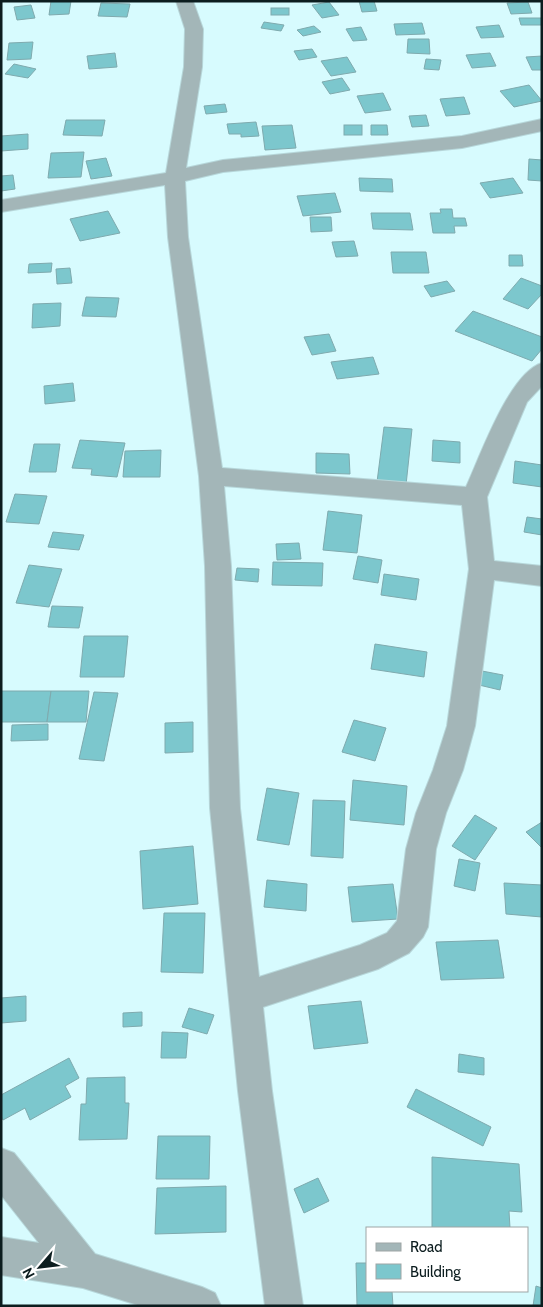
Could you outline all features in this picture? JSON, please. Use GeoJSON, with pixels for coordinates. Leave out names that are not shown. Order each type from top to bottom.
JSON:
{"type":"FeatureCollection","features":[{"type":"Feature","properties":{"kind":"street"},"geometry":{"type":"LineString","coordinates":[[184,1],[194,29],[193,67],[175,177],[178,237],[211,476],[218,566],[225,808],[255,1091],[284,1306]]}},
{"type":"Feature","properties":{"kind":"street"},"geometry":{"type":"LineString","coordinates":[[1,206],[175,177],[250,162],[462,142],[542,125]]}},
{"type":"Feature","properties":{"kind":"street"},"geometry":{"type":"LineString","coordinates":[[245,997],[367,958],[398,943],[412,927],[421,849],[431,813],[448,770],[462,726],[482,569],[474,497],[517,398],[542,371]]}},
{"type":"Feature","properties":{"kind":"street"},"geometry":{"type":"LineString","coordinates":[[211,476],[474,497]]}},
{"type":"Feature","properties":{"kind":"street"},"geometry":{"type":"LineString","coordinates":[[482,569],[542,576]]}},
{"type":"Feature","properties":{"kind":"street"},"geometry":{"type":"LineString","coordinates":[[1,1166],[82,1269]]}},
{"type":"Feature","properties":{"kind":"street"},"geometry":{"type":"LineString","coordinates":[[1,1256],[82,1269],[202,1306]]}},
{"type":"Feature","properties":{"kind":"building"},"geometry":{"type":"Polygon","coordinates":[[[51,1],[71,1],[69,14],[49,15],[51,1]]]}},
{"type":"Feature","properties":{"kind":"building"},"geometry":{"type":"Polygon","coordinates":[[[359,1],[374,1],[377,11],[362,12],[359,1]]]}},
{"type":"Feature","properties":{"kind":"building"},"geometry":{"type":"Polygon","coordinates":[[[329,2],[339,15],[322,18],[312,5],[329,2]]]}},
{"type":"Feature","properties":{"kind":"building"},"geometry":{"type":"Polygon","coordinates":[[[528,2],[532,13],[511,14],[507,3],[528,2]]]}},
{"type":"Feature","properties":{"kind":"building"},"geometry":{"type":"Polygon","coordinates":[[[101,3],[130,4],[127,17],[98,16],[101,3]]]}},
{"type":"Feature","properties":{"kind":"building"},"geometry":{"type":"Polygon","coordinates":[[[31,5],[35,18],[17,20],[14,7],[31,5]]]}},
{"type":"Feature","properties":{"kind":"building"},"geometry":{"type":"Polygon","coordinates":[[[271,8],[289,8],[289,15],[271,15],[271,8]]]}},
{"type":"Feature","properties":{"kind":"building"},"geometry":{"type":"Polygon","coordinates":[[[519,18],[542,18],[542,25],[521,25],[519,18]]]}},
{"type":"Feature","properties":{"kind":"building"},"geometry":{"type":"Polygon","coordinates":[[[264,22],[284,25],[281,31],[261,28],[264,22]]]}},
{"type":"Feature","properties":{"kind":"building"},"geometry":{"type":"Polygon","coordinates":[[[422,23],[425,34],[396,35],[394,24],[422,23]]]}},
{"type":"Feature","properties":{"kind":"building"},"geometry":{"type":"Polygon","coordinates":[[[499,25],[504,37],[481,38],[476,27],[499,25]]]}},
{"type":"Feature","properties":{"kind":"building"},"geometry":{"type":"Polygon","coordinates":[[[314,26],[321,32],[303,36],[297,30],[314,26]]]}},
{"type":"Feature","properties":{"kind":"building"},"geometry":{"type":"Polygon","coordinates":[[[361,27],[367,40],[353,41],[346,29],[361,27]]]}},
{"type":"Feature","properties":{"kind":"building"},"geometry":{"type":"Polygon","coordinates":[[[408,39],[429,39],[430,54],[407,53],[408,39]]]}},
{"type":"Feature","properties":{"kind":"building"},"geometry":{"type":"Polygon","coordinates":[[[33,42],[31,59],[7,60],[9,43],[33,42]]]}},
{"type":"Feature","properties":{"kind":"building"},"geometry":{"type":"Polygon","coordinates":[[[312,49],[317,57],[299,60],[294,51],[312,49]]]}},
{"type":"Feature","properties":{"kind":"building"},"geometry":{"type":"Polygon","coordinates":[[[115,53],[117,67],[89,69],[87,56],[115,53]]]}},
{"type":"Feature","properties":{"kind":"building"},"geometry":{"type":"Polygon","coordinates":[[[490,53],[496,66],[472,68],[466,55],[490,53]]]}},
{"type":"Feature","properties":{"kind":"building"},"geometry":{"type":"Polygon","coordinates":[[[542,56],[542,70],[532,70],[526,57],[542,56]]]}},
{"type":"Feature","properties":{"kind":"building"},"geometry":{"type":"Polygon","coordinates":[[[347,57],[356,72],[331,76],[321,61],[347,57]]]}},
{"type":"Feature","properties":{"kind":"building"},"geometry":{"type":"Polygon","coordinates":[[[426,59],[441,60],[439,70],[424,69],[426,59]]]}},
{"type":"Feature","properties":{"kind":"building"},"geometry":{"type":"Polygon","coordinates":[[[14,64],[36,69],[28,78],[5,74],[14,64]]]}},
{"type":"Feature","properties":{"kind":"building"},"geometry":{"type":"Polygon","coordinates":[[[342,78],[350,90],[330,94],[322,82],[342,78]]]}},
{"type":"Feature","properties":{"kind":"building"},"geometry":{"type":"Polygon","coordinates":[[[529,85],[542,101],[514,107],[500,91],[529,85]]]}},
{"type":"Feature","properties":{"kind":"building"},"geometry":{"type":"Polygon","coordinates":[[[383,93],[391,110],[365,113],[357,96],[383,93]]]}},
{"type":"Feature","properties":{"kind":"building"},"geometry":{"type":"Polygon","coordinates":[[[464,97],[470,114],[446,116],[440,99],[464,97]]]}},
{"type":"Feature","properties":{"kind":"building"},"geometry":{"type":"Polygon","coordinates":[[[225,104],[227,112],[206,114],[204,106],[225,104]]]}},
{"type":"Feature","properties":{"kind":"building"},"geometry":{"type":"Polygon","coordinates":[[[426,115],[429,126],[412,127],[409,116],[426,115]]]}},
{"type":"Feature","properties":{"kind":"building"},"geometry":{"type":"Polygon","coordinates":[[[66,120],[105,120],[102,136],[63,135],[66,120]]]}},
{"type":"Feature","properties":{"kind":"building"},"geometry":{"type":"Polygon","coordinates":[[[256,122],[259,136],[241,137],[241,134],[229,134],[227,124],[256,122]]]}},
{"type":"Feature","properties":{"kind":"building"},"geometry":{"type":"Polygon","coordinates":[[[292,125],[296,148],[265,150],[262,126],[292,125]]]}},
{"type":"Feature","properties":{"kind":"building"},"geometry":{"type":"Polygon","coordinates":[[[344,125],[362,125],[362,135],[344,135],[344,125]]]}},
{"type":"Feature","properties":{"kind":"building"},"geometry":{"type":"Polygon","coordinates":[[[371,125],[387,125],[388,135],[371,135],[371,125]]]}},
{"type":"Feature","properties":{"kind":"building"},"geometry":{"type":"Polygon","coordinates":[[[28,134],[28,149],[1,151],[1,136],[28,134]]]}},
{"type":"Feature","properties":{"kind":"building"},"geometry":{"type":"Polygon","coordinates":[[[84,152],[81,177],[48,178],[51,153],[84,152]]]}},
{"type":"Feature","properties":{"kind":"building"},"geometry":{"type":"Polygon","coordinates":[[[106,158],[112,176],[91,179],[86,161],[106,158]]]}},
{"type":"Feature","properties":{"kind":"building"},"geometry":{"type":"Polygon","coordinates":[[[529,159],[542,160],[542,181],[528,180],[529,159]]]}},
{"type":"Feature","properties":{"kind":"building"},"geometry":{"type":"Polygon","coordinates":[[[13,175],[15,189],[1,191],[1,176],[13,175]]]}},
{"type":"Feature","properties":{"kind":"building"},"geometry":{"type":"Polygon","coordinates":[[[359,178],[392,179],[393,192],[360,191],[359,178]]]}},
{"type":"Feature","properties":{"kind":"building"},"geometry":{"type":"Polygon","coordinates":[[[513,178],[523,193],[490,198],[480,183],[513,178]]]}},
{"type":"Feature","properties":{"kind":"building"},"geometry":{"type":"Polygon","coordinates":[[[335,193],[341,212],[303,216],[297,196],[335,193]]]}},
{"type":"Feature","properties":{"kind":"building"},"geometry":{"type":"Polygon","coordinates":[[[440,209],[452,209],[453,218],[465,218],[467,226],[454,226],[455,233],[433,233],[430,213],[441,213],[440,209]]]}},
{"type":"Feature","properties":{"kind":"building"},"geometry":{"type":"Polygon","coordinates":[[[108,211],[120,233],[80,241],[70,219],[108,211]]]}},
{"type":"Feature","properties":{"kind":"building"},"geometry":{"type":"Polygon","coordinates":[[[371,213],[410,213],[413,230],[373,229],[371,213]]]}},
{"type":"Feature","properties":{"kind":"building"},"geometry":{"type":"Polygon","coordinates":[[[310,217],[331,217],[332,231],[311,232],[310,217]]]}},
{"type":"Feature","properties":{"kind":"building"},"geometry":{"type":"Polygon","coordinates":[[[354,241],[358,256],[336,257],[332,242],[354,241]]]}},
{"type":"Feature","properties":{"kind":"building"},"geometry":{"type":"Polygon","coordinates":[[[391,252],[426,252],[429,273],[393,273],[391,252]]]}},
{"type":"Feature","properties":{"kind":"building"},"geometry":{"type":"Polygon","coordinates":[[[509,255],[522,255],[523,266],[509,266],[509,255]]]}},
{"type":"Feature","properties":{"kind":"building"},"geometry":{"type":"Polygon","coordinates":[[[52,263],[51,272],[28,273],[29,264],[52,263]]]}},
{"type":"Feature","properties":{"kind":"building"},"geometry":{"type":"Polygon","coordinates":[[[70,268],[72,283],[57,284],[56,269],[70,268]]]}},
{"type":"Feature","properties":{"kind":"building"},"geometry":{"type":"Polygon","coordinates":[[[521,278],[542,286],[542,294],[528,309],[503,299],[521,278]]]}},
{"type":"Feature","properties":{"kind":"building"},"geometry":{"type":"Polygon","coordinates":[[[447,281],[455,291],[431,297],[424,286],[447,281]]]}},
{"type":"Feature","properties":{"kind":"building"},"geometry":{"type":"Polygon","coordinates":[[[86,297],[119,298],[116,317],[82,316],[86,297]]]}},
{"type":"Feature","properties":{"kind":"building"},"geometry":{"type":"Polygon","coordinates":[[[61,303],[60,326],[32,328],[33,304],[61,303]]]}},
{"type":"Feature","properties":{"kind":"building"},"geometry":{"type":"Polygon","coordinates":[[[473,311],[542,337],[542,349],[532,361],[455,331],[473,311]]]}},
{"type":"Feature","properties":{"kind":"building"},"geometry":{"type":"Polygon","coordinates":[[[329,334],[336,351],[312,355],[304,337],[329,334]]]}},
{"type":"Feature","properties":{"kind":"building"},"geometry":{"type":"Polygon","coordinates":[[[373,357],[379,374],[337,379],[331,362],[373,357]]]}},
{"type":"Feature","properties":{"kind":"building"},"geometry":{"type":"Polygon","coordinates":[[[73,383],[75,401],[45,404],[44,386],[73,383]]]}},
{"type":"Feature","properties":{"kind":"building"},"geometry":{"type":"Polygon","coordinates":[[[384,427],[412,429],[406,485],[377,482],[384,427]]]}},
{"type":"Feature","properties":{"kind":"building"},"geometry":{"type":"Polygon","coordinates":[[[80,440],[125,443],[117,477],[91,475],[92,469],[72,468],[80,440]]]}},
{"type":"Feature","properties":{"kind":"building"},"geometry":{"type":"Polygon","coordinates":[[[433,440],[460,442],[460,463],[432,461],[433,440]]]}},
{"type":"Feature","properties":{"kind":"building"},"geometry":{"type":"Polygon","coordinates":[[[34,444],[60,444],[56,472],[29,472],[34,444]]]}},
{"type":"Feature","properties":{"kind":"building"},"geometry":{"type":"Polygon","coordinates":[[[161,450],[160,477],[123,477],[125,451],[161,450]]]}},
{"type":"Feature","properties":{"kind":"building"},"geometry":{"type":"Polygon","coordinates":[[[316,453],[349,454],[350,474],[316,473],[316,453]]]}},
{"type":"Feature","properties":{"kind":"building"},"geometry":{"type":"Polygon","coordinates":[[[515,461],[542,465],[542,487],[513,483],[515,461]]]}},
{"type":"Feature","properties":{"kind":"building"},"geometry":{"type":"Polygon","coordinates":[[[15,494],[47,496],[39,524],[6,522],[15,494]]]}},
{"type":"Feature","properties":{"kind":"building"},"geometry":{"type":"Polygon","coordinates":[[[328,511],[362,515],[357,553],[323,550],[328,511]]]}},
{"type":"Feature","properties":{"kind":"building"},"geometry":{"type":"Polygon","coordinates":[[[527,517],[542,519],[542,535],[524,532],[527,517]]]}},
{"type":"Feature","properties":{"kind":"building"},"geometry":{"type":"Polygon","coordinates":[[[53,532],[84,535],[79,550],[48,547],[53,532]]]}},
{"type":"Feature","properties":{"kind":"building"},"geometry":{"type":"Polygon","coordinates":[[[299,543],[301,559],[277,560],[276,544],[299,543]]]}},
{"type":"Feature","properties":{"kind":"building"},"geometry":{"type":"Polygon","coordinates":[[[358,556],[382,560],[378,583],[353,579],[358,556]]]}},
{"type":"Feature","properties":{"kind":"building"},"geometry":{"type":"Polygon","coordinates":[[[273,562],[323,563],[322,586],[272,585],[273,562]]]}},
{"type":"Feature","properties":{"kind":"building"},"geometry":{"type":"Polygon","coordinates":[[[29,565],[62,569],[49,607],[16,603],[29,565]]]}},
{"type":"Feature","properties":{"kind":"building"},"geometry":{"type":"Polygon","coordinates":[[[237,568],[259,569],[258,582],[235,580],[237,568]]]}},
{"type":"Feature","properties":{"kind":"building"},"geometry":{"type":"Polygon","coordinates":[[[384,574],[419,579],[416,600],[381,595],[384,574]]]}},
{"type":"Feature","properties":{"kind":"building"},"geometry":{"type":"Polygon","coordinates":[[[52,606],[83,607],[79,628],[48,627],[52,606]]]}},
{"type":"Feature","properties":{"kind":"building"},"geometry":{"type":"Polygon","coordinates":[[[84,636],[128,636],[124,677],[80,677],[84,636]]]}},
{"type":"Feature","properties":{"kind":"building"},"geometry":{"type":"Polygon","coordinates":[[[375,644],[427,652],[424,677],[371,669],[375,644]]]}},
{"type":"Feature","properties":{"kind":"building"},"geometry":{"type":"Polygon","coordinates":[[[482,671],[503,675],[500,690],[479,685],[482,671]]]}},
{"type":"Feature","properties":{"kind":"building"},"geometry":{"type":"Polygon","coordinates":[[[1,691],[51,691],[47,722],[1,722],[1,691]]]}},
{"type":"Feature","properties":{"kind":"building"},"geometry":{"type":"Polygon","coordinates":[[[51,691],[89,691],[86,722],[47,722],[51,691]]]}},
{"type":"Feature","properties":{"kind":"building"},"geometry":{"type":"Polygon","coordinates":[[[94,692],[118,693],[104,761],[79,759],[94,692]]]}},
{"type":"Feature","properties":{"kind":"building"},"geometry":{"type":"Polygon","coordinates":[[[354,720],[386,728],[375,761],[342,752],[354,720]]]}},
{"type":"Feature","properties":{"kind":"building"},"geometry":{"type":"Polygon","coordinates":[[[193,722],[193,752],[165,753],[165,723],[193,722]]]}},
{"type":"Feature","properties":{"kind":"building"},"geometry":{"type":"Polygon","coordinates":[[[48,724],[48,740],[11,741],[12,725],[48,724]]]}},
{"type":"Feature","properties":{"kind":"building"},"geometry":{"type":"Polygon","coordinates":[[[353,780],[407,786],[404,825],[350,820],[353,780]]]}},
{"type":"Feature","properties":{"kind":"building"},"geometry":{"type":"Polygon","coordinates":[[[267,788],[299,793],[289,845],[257,840],[267,788]]]}},
{"type":"Feature","properties":{"kind":"building"},"geometry":{"type":"Polygon","coordinates":[[[313,800],[345,801],[343,858],[311,856],[313,800]]]}},
{"type":"Feature","properties":{"kind":"building"},"geometry":{"type":"Polygon","coordinates":[[[475,815],[497,828],[475,860],[452,846],[475,815]]]}},
{"type":"Feature","properties":{"kind":"building"},"geometry":{"type":"Polygon","coordinates":[[[542,822],[542,848],[526,832],[542,822]]]}},
{"type":"Feature","properties":{"kind":"building"},"geometry":{"type":"Polygon","coordinates":[[[193,846],[198,904],[143,909],[140,851],[193,846]]]}},
{"type":"Feature","properties":{"kind":"building"},"geometry":{"type":"Polygon","coordinates":[[[459,859],[480,863],[475,891],[454,886],[459,859]]]}},
{"type":"Feature","properties":{"kind":"building"},"geometry":{"type":"Polygon","coordinates":[[[267,880],[307,884],[306,911],[264,907],[267,880]]]}},
{"type":"Feature","properties":{"kind":"building"},"geometry":{"type":"Polygon","coordinates":[[[504,883],[542,885],[542,917],[506,914],[504,883]]]}},
{"type":"Feature","properties":{"kind":"building"},"geometry":{"type":"Polygon","coordinates":[[[393,884],[398,919],[352,922],[348,887],[393,884]]]}},
{"type":"Feature","properties":{"kind":"building"},"geometry":{"type":"Polygon","coordinates":[[[164,913],[205,913],[203,973],[161,972],[164,913]]]}},
{"type":"Feature","properties":{"kind":"building"},"geometry":{"type":"Polygon","coordinates":[[[498,940],[504,978],[441,980],[436,942],[498,940]]]}},
{"type":"Feature","properties":{"kind":"building"},"geometry":{"type":"Polygon","coordinates":[[[26,996],[26,1021],[1,1023],[1,998],[26,996]]]}},
{"type":"Feature","properties":{"kind":"building"},"geometry":{"type":"Polygon","coordinates":[[[361,1001],[368,1043],[314,1049],[308,1006],[361,1001]]]}},
{"type":"Feature","properties":{"kind":"building"},"geometry":{"type":"Polygon","coordinates":[[[189,1008],[214,1015],[207,1034],[182,1027],[189,1008]]]}},
{"type":"Feature","properties":{"kind":"building"},"geometry":{"type":"Polygon","coordinates":[[[142,1012],[142,1026],[123,1027],[123,1013],[142,1012]]]}},
{"type":"Feature","properties":{"kind":"building"},"geometry":{"type":"Polygon","coordinates":[[[162,1032],[188,1033],[186,1058],[161,1058],[162,1032]]]}},
{"type":"Feature","properties":{"kind":"building"},"geometry":{"type":"Polygon","coordinates":[[[459,1054],[484,1058],[484,1075],[458,1072],[459,1054]]]}},
{"type":"Feature","properties":{"kind":"building"},"geometry":{"type":"Polygon","coordinates":[[[69,1058],[79,1078],[65,1086],[71,1097],[30,1120],[25,1108],[3,1120],[1,1116],[1,1095],[69,1058]]]}},
{"type":"Feature","properties":{"kind":"building"},"geometry":{"type":"Polygon","coordinates":[[[125,1077],[125,1103],[129,1103],[127,1139],[79,1140],[81,1104],[86,1104],[87,1078],[125,1077]]]}},
{"type":"Feature","properties":{"kind":"building"},"geometry":{"type":"Polygon","coordinates":[[[416,1089],[491,1127],[483,1146],[407,1107],[416,1089]]]}},
{"type":"Feature","properties":{"kind":"building"},"geometry":{"type":"Polygon","coordinates":[[[158,1136],[210,1136],[209,1179],[156,1179],[158,1136]]]}},
{"type":"Feature","properties":{"kind":"building"},"geometry":{"type":"Polygon","coordinates":[[[432,1157],[519,1164],[522,1212],[509,1211],[510,1227],[432,1227],[432,1157]]]}},
{"type":"Feature","properties":{"kind":"building"},"geometry":{"type":"Polygon","coordinates":[[[318,1178],[329,1201],[304,1213],[294,1189],[318,1178]]]}},
{"type":"Feature","properties":{"kind":"building"},"geometry":{"type":"Polygon","coordinates":[[[226,1186],[226,1232],[155,1234],[157,1188],[226,1186]]]}},
{"type":"Feature","properties":{"kind":"building"},"geometry":{"type":"Polygon","coordinates":[[[356,1263],[366,1263],[366,1292],[392,1292],[393,1306],[357,1306],[356,1263]]]}},
{"type":"Feature","properties":{"kind":"building"},"geometry":{"type":"Polygon","coordinates":[[[536,1286],[542,1288],[542,1306],[533,1306],[536,1286]]]}}]}
